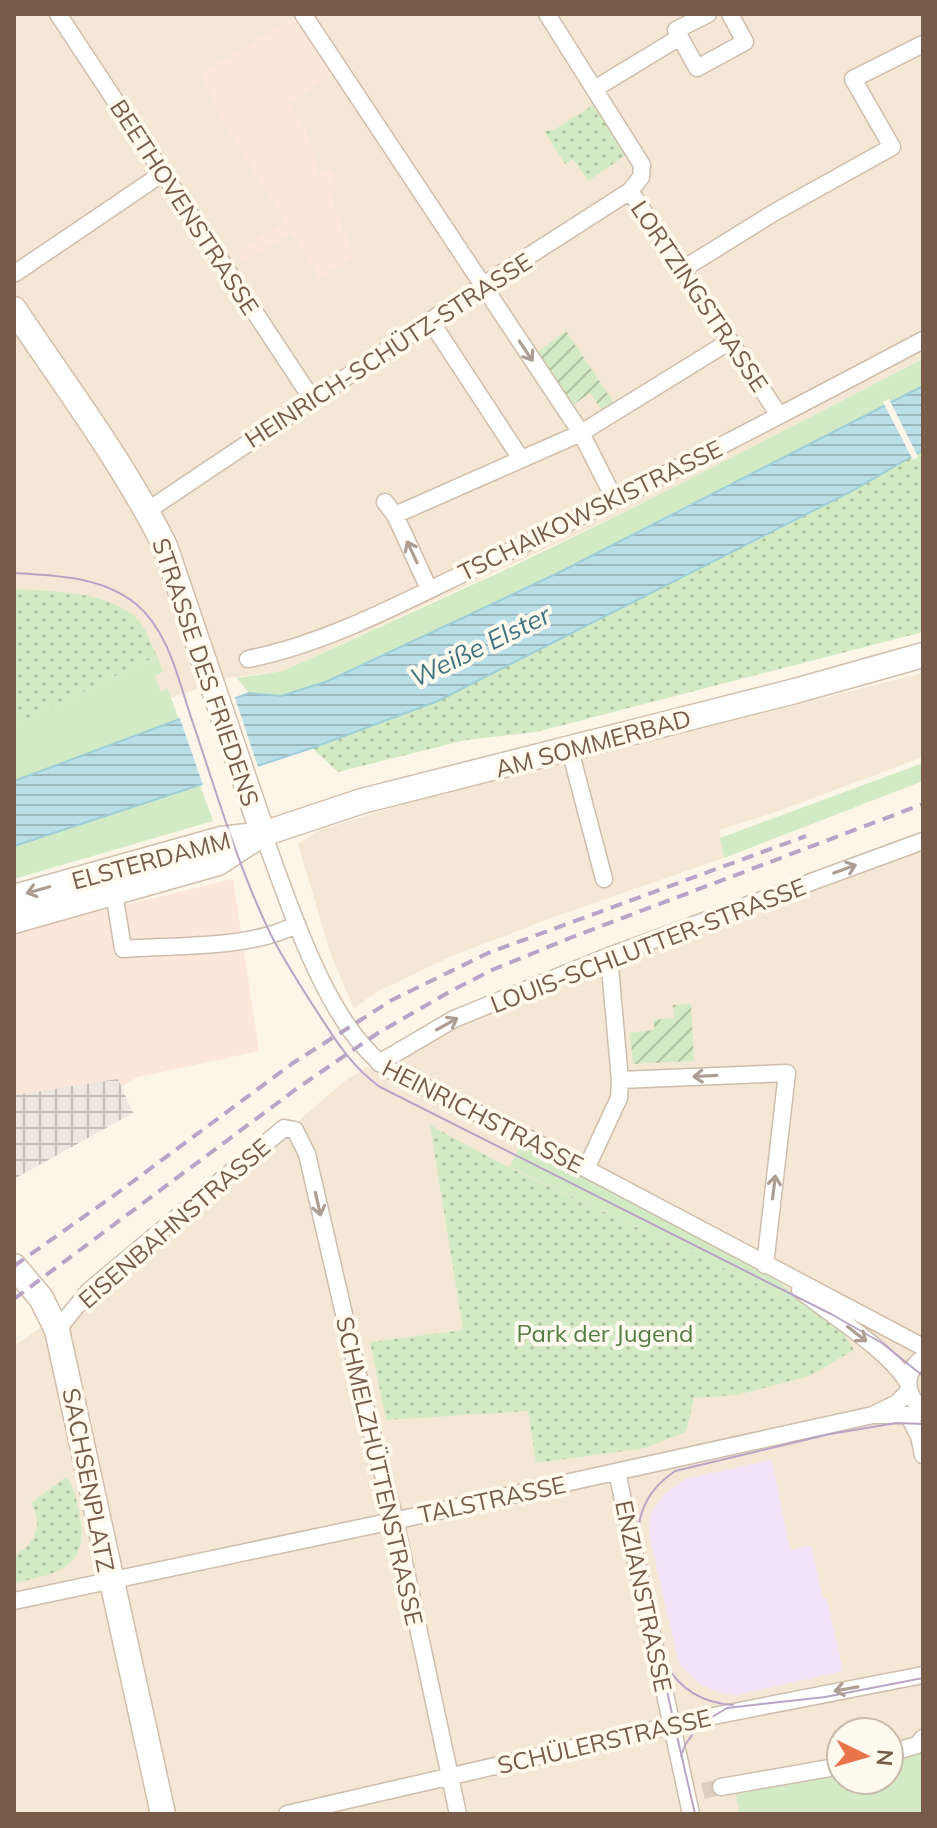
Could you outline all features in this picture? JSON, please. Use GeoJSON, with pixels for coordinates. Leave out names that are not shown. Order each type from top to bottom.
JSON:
{"type":"FeatureCollection","features":[{"type":"Feature","properties":{"kind":"main road","name":"STRASSE DES FRIEDENS"},"geometry":{"type":"LineString","coordinates":[[14,309],[147,511],[165,546],[263,834]]}},
{"type":"Feature","properties":{"kind":"main road","name":"AM SOMMERBAD"},"geometry":{"type":"LineString","coordinates":[[263,834],[362,801],[570,750],[923,655]]}},
{"type":"Feature","properties":{"kind":"main road","name":"ELSTERDAMM"},"geometry":{"type":"LineString","coordinates":[[14,921],[218,863],[263,834]]}},
{"type":"Feature","properties":{"kind":"main road","name":"ELSTERDAMM"},"geometry":{"type":"LineString","coordinates":[[14,897],[221,839],[263,834]]}},
{"type":"Feature","properties":{"kind":"main road","name":"SACHSENPLATZ"},"geometry":{"type":"LineString","coordinates":[[14,1266],[41,1298],[57,1330],[111,1581]]}},
{"type":"Feature","properties":{"kind":"main road"},"geometry":{"type":"LineString","coordinates":[[111,1581],[163,1814]]}},
{"type":"Feature","properties":{"kind":"street","name":"BEETHOVENSTRASSE"},"geometry":{"type":"LineString","coordinates":[[58,14],[312,399]]}},
{"type":"Feature","properties":{"kind":"street"},"geometry":{"type":"LineString","coordinates":[[303,14],[581,433],[615,500]]}},
{"type":"Feature","properties":{"kind":"street","name":"LORTZINGSTRASSE"},"geometry":{"type":"LineString","coordinates":[[547,14],[642,165],[641,177],[630,191],[779,415]]}},
{"type":"Feature","properties":{"kind":"street"},"geometry":{"type":"LineString","coordinates":[[708,14],[676,30],[697,68],[745,42],[730,14]]}},
{"type":"Feature","properties":{"kind":"street"},"geometry":{"type":"LineString","coordinates":[[596,88],[680,37]]}},
{"type":"Feature","properties":{"kind":"street"},"geometry":{"type":"LineString","coordinates":[[683,269],[775,212],[892,147],[853,79],[923,44]]}},
{"type":"Feature","properties":{"kind":"street"},"geometry":{"type":"LineString","coordinates":[[14,274],[163,173]]}},
{"type":"Feature","properties":{"kind":"street","name":"HEINRICH-SCHÜTZ-STRASSE"},"geometry":{"type":"LineString","coordinates":[[147,511],[430,320],[630,191]]}},
{"type":"Feature","properties":{"kind":"street"},"geometry":{"type":"LineString","coordinates":[[430,320],[521,459]]}},
{"type":"Feature","properties":{"kind":"street","name":"TSCHAIKOWSKISTRASSE"},"geometry":{"type":"LineString","coordinates":[[248,659],[304,645],[429,589],[615,500],[923,340]]}},
{"type":"Feature","properties":{"kind":"street"},"geometry":{"type":"LineString","coordinates":[[429,589],[390,508],[581,433],[730,341]]}},
{"type":"Feature","properties":{"kind":"street"},"geometry":{"type":"LineString","coordinates":[[570,750],[604,879]]}},
{"type":"Feature","properties":{"kind":"street","name":"HEINRICHSTRASSE"},"geometry":{"type":"LineString","coordinates":[[263,834],[325,988],[366,1052],[379,1063],[923,1347]]}},
{"type":"Feature","properties":{"kind":"street","name":"LOUIS-SCHLUTTER-STRASSE"},"geometry":{"type":"LineString","coordinates":[[379,1063],[454,1019],[609,956],[923,841]]}},
{"type":"Feature","properties":{"kind":"street"},"geometry":{"type":"LineString","coordinates":[[114,892],[123,949],[253,940],[297,924]]}},
{"type":"Feature","properties":{"kind":"street"},"geometry":{"type":"LineString","coordinates":[[586,1169],[619,1098],[609,956]]}},
{"type":"Feature","properties":{"kind":"street"},"geometry":{"type":"LineString","coordinates":[[620,1080],[787,1073],[769,1267]]}},
{"type":"Feature","properties":{"kind":"street","name":"EISENBAHNSTRASSE"},"geometry":{"type":"LineString","coordinates":[[57,1330],[89,1291],[284,1128],[295,1130]]}},
{"type":"Feature","properties":{"kind":"street","name":"SCHMELZHÜTTENSTRASSE"},"geometry":{"type":"LineString","coordinates":[[295,1130],[307,1154],[368,1418],[395,1520],[458,1814]]}},
{"type":"Feature","properties":{"kind":"street","name":"HEINRICHSTRASSE"},"geometry":{"type":"LineString","coordinates":[[769,1267],[866,1341],[902,1374],[918,1412],[923,1455]]}},
{"type":"Feature","properties":{"kind":"street"},"geometry":{"type":"LineString","coordinates":[[908,1387],[913,1367],[923,1358]]}},
{"type":"Feature","properties":{"kind":"street","name":"TALSTRASSE"},"geometry":{"type":"LineString","coordinates":[[873,1415],[897,1403],[908,1387]]}},
{"type":"Feature","properties":{"kind":"street","name":"TALSTRASSE"},"geometry":{"type":"LineString","coordinates":[[111,1581],[873,1415],[918,1412]]}},
{"type":"Feature","properties":{"kind":"street","name":"ENZIANSTRASSE"},"geometry":{"type":"LineString","coordinates":[[617,1472],[673,1726],[695,1793],[691,1814]]}},
{"type":"Feature","properties":{"kind":"street","name":"SACHSENPLATZ"},"geometry":{"type":"LineString","coordinates":[[14,1601],[111,1581]]}},
{"type":"Feature","properties":{"kind":"street","name":"SCHÜLERSTRASSE"},"geometry":{"type":"LineString","coordinates":[[295,1813],[779,1702],[923,1675]]}},
{"type":"Feature","properties":{"kind":"street"},"geometry":{"type":"LineString","coordinates":[[905,1748],[917,1745],[923,1738]]}},
{"type":"Feature","properties":{"kind":"street"},"geometry":{"type":"LineString","coordinates":[[721,1787],[825,1769]]}},
{"type":"Feature","properties":{"kind":"shaded area"},"geometry":{"type":"Polygon","coordinates":[[[14,14],[923,14],[923,359],[629,510],[283,671],[228,678],[171,698],[168,689],[160,691],[154,676],[163,671],[141,623],[66,592],[14,589],[14,14]]]}},
{"type":"Feature","properties":{"kind":"shaded area"},"geometry":{"type":"Polygon","coordinates":[[[295,17],[333,74],[289,104],[306,130],[318,173],[332,170],[338,191],[330,194],[353,257],[320,278],[291,232],[244,262],[237,252],[285,220],[224,124],[201,74],[295,17]]]}},
{"type":"Feature","properties":{"kind":"shaded area"},"geometry":{"type":"Polygon","coordinates":[[[923,673],[923,757],[719,830],[724,858],[454,955],[378,991],[354,1008],[332,958],[298,844],[320,830],[404,804],[923,673]]]}},
{"type":"Feature","properties":{"kind":"shaded area"},"geometry":{"type":"Polygon","coordinates":[[[923,837],[923,1814],[14,1814],[14,1346],[100,1287],[212,1197],[342,1083],[398,1047],[923,837]]]}},
{"type":"Feature","properties":{"kind":"shaded area"},"geometry":{"type":"Polygon","coordinates":[[[233,879],[259,1051],[138,1077],[14,1145],[14,935],[233,879]]]}},
{"type":"Feature","properties":{"kind":"shaded area"},"geometry":{"type":"Polygon","coordinates":[[[118,1079],[133,1113],[14,1179],[15,1095],[118,1079]]]}},
{"type":"Feature","properties":{"kind":"shaded area"},"geometry":{"type":"Polygon","coordinates":[[[772,1460],[790,1550],[811,1545],[843,1671],[736,1695],[718,1692],[701,1685],[679,1664],[649,1534],[651,1514],[663,1495],[685,1479],[772,1460]]]}},
{"type":"Feature","properties":{"kind":"green space"},"geometry":{"type":"Polygon","coordinates":[[[598,102],[624,148],[623,153],[629,153],[588,181],[573,159],[565,164],[544,131],[554,130],[598,102]]]}},
{"type":"Feature","properties":{"kind":"green space"},"geometry":{"type":"Polygon","coordinates":[[[566,331],[614,403],[602,410],[590,393],[570,407],[535,354],[566,331]]]}},
{"type":"Feature","properties":{"kind":"green space"},"geometry":{"type":"Polygon","coordinates":[[[923,359],[923,386],[558,573],[328,681],[281,697],[249,693],[237,678],[283,671],[507,569],[923,359]]]}},
{"type":"Feature","properties":{"kind":"green space"},"geometry":{"type":"Polygon","coordinates":[[[923,450],[923,632],[536,732],[466,740],[338,772],[312,748],[438,701],[850,492],[923,450]]]}},
{"type":"Feature","properties":{"kind":"green space"},"geometry":{"type":"Polygon","coordinates":[[[14,589],[81,595],[114,604],[140,622],[157,656],[14,725],[14,589]]]}},
{"type":"Feature","properties":{"kind":"green space"},"geometry":{"type":"Polygon","coordinates":[[[157,656],[163,671],[155,676],[160,691],[168,689],[179,720],[14,781],[14,725],[157,656]]]}},
{"type":"Feature","properties":{"kind":"green space"},"geometry":{"type":"Polygon","coordinates":[[[923,763],[923,781],[724,858],[720,838],[923,763]]]}},
{"type":"Feature","properties":{"kind":"green space"},"geometry":{"type":"Polygon","coordinates":[[[200,785],[213,821],[14,879],[14,846],[200,785]]]}},
{"type":"Feature","properties":{"kind":"green space"},"geometry":{"type":"Polygon","coordinates":[[[691,1004],[694,1061],[633,1064],[630,1033],[654,1030],[654,1020],[674,1018],[673,1005],[691,1004]]]}},
{"type":"Feature","properties":{"kind":"green space","name":"Park der Jugend"},"geometry":{"type":"Polygon","coordinates":[[[430,1125],[496,1161],[817,1312],[844,1333],[854,1350],[809,1376],[737,1395],[694,1398],[686,1432],[645,1448],[536,1463],[528,1411],[386,1420],[370,1342],[463,1330],[430,1125]]]}},
{"type":"Feature","properties":{"kind":"green space"},"geometry":{"type":"Polygon","coordinates":[[[521,1144],[761,1268],[817,1312],[510,1167],[521,1144]]]}},
{"type":"Feature","properties":{"kind":"green space"},"geometry":{"type":"Polygon","coordinates":[[[66,1477],[75,1493],[79,1512],[80,1545],[75,1557],[57,1571],[14,1583],[14,1555],[32,1540],[37,1526],[31,1503],[66,1477]]]}},
{"type":"Feature","properties":{"kind":"green space"},"geometry":{"type":"Polygon","coordinates":[[[923,1746],[923,1814],[740,1814],[734,1787],[825,1771],[825,1796],[905,1796],[905,1752],[923,1746]]]}},
{"type":"Feature","properties":{"kind":"water","name":"Weiße Elster"},"geometry":{"type":"Polygon","coordinates":[[[923,386],[923,450],[850,492],[438,701],[312,748],[14,846],[14,781],[249,693],[281,696],[328,681],[558,573],[923,386]]]}},
{"type":"Feature","properties":{"kind":"pier"},"geometry":{"type":"Polygon","coordinates":[[[889,399],[918,457],[913,460],[883,402],[889,399]]]}},
{"type":"Feature","properties":{"kind":"pier"},"geometry":{"type":"Polygon","coordinates":[[[234,695],[259,770],[204,788],[179,716],[234,695]]]}},
{"type":"Feature","properties":{"kind":"tunnel"},"geometry":{"type":"LineString","coordinates":[[703,1791],[721,1787]]}},
{"type":"Feature","properties":{"kind":"tram line"},"geometry":{"type":"LineString","coordinates":[[14,573],[94,583],[123,595],[148,616],[165,644],[178,676],[238,857],[271,935],[331,1034],[370,1079],[380,1087],[831,1314],[882,1343],[923,1376]]}},
{"type":"Feature","properties":{"kind":"tram line"},"geometry":{"type":"LineString","coordinates":[[695,1814],[641,1562],[640,1519],[649,1497],[675,1471],[830,1434],[896,1423],[923,1424]]}},
{"type":"Feature","properties":{"kind":"tram line"},"geometry":{"type":"LineString","coordinates":[[665,1663],[678,1681],[693,1693],[733,1705]]}},
{"type":"Feature","properties":{"kind":"tram line"},"geometry":{"type":"LineString","coordinates":[[681,1756],[699,1725],[727,1708],[825,1697],[923,1678]]}},
{"type":"Feature","properties":{"kind":"railway"},"geometry":{"type":"LineString","coordinates":[[14,1299],[299,1087],[378,1033],[451,991],[492,970],[575,936],[923,804]]}},
{"type":"Feature","properties":{"kind":"railway"},"geometry":{"type":"LineString","coordinates":[[14,1266],[293,1063],[392,1000],[488,953],[806,836]]}}]}
